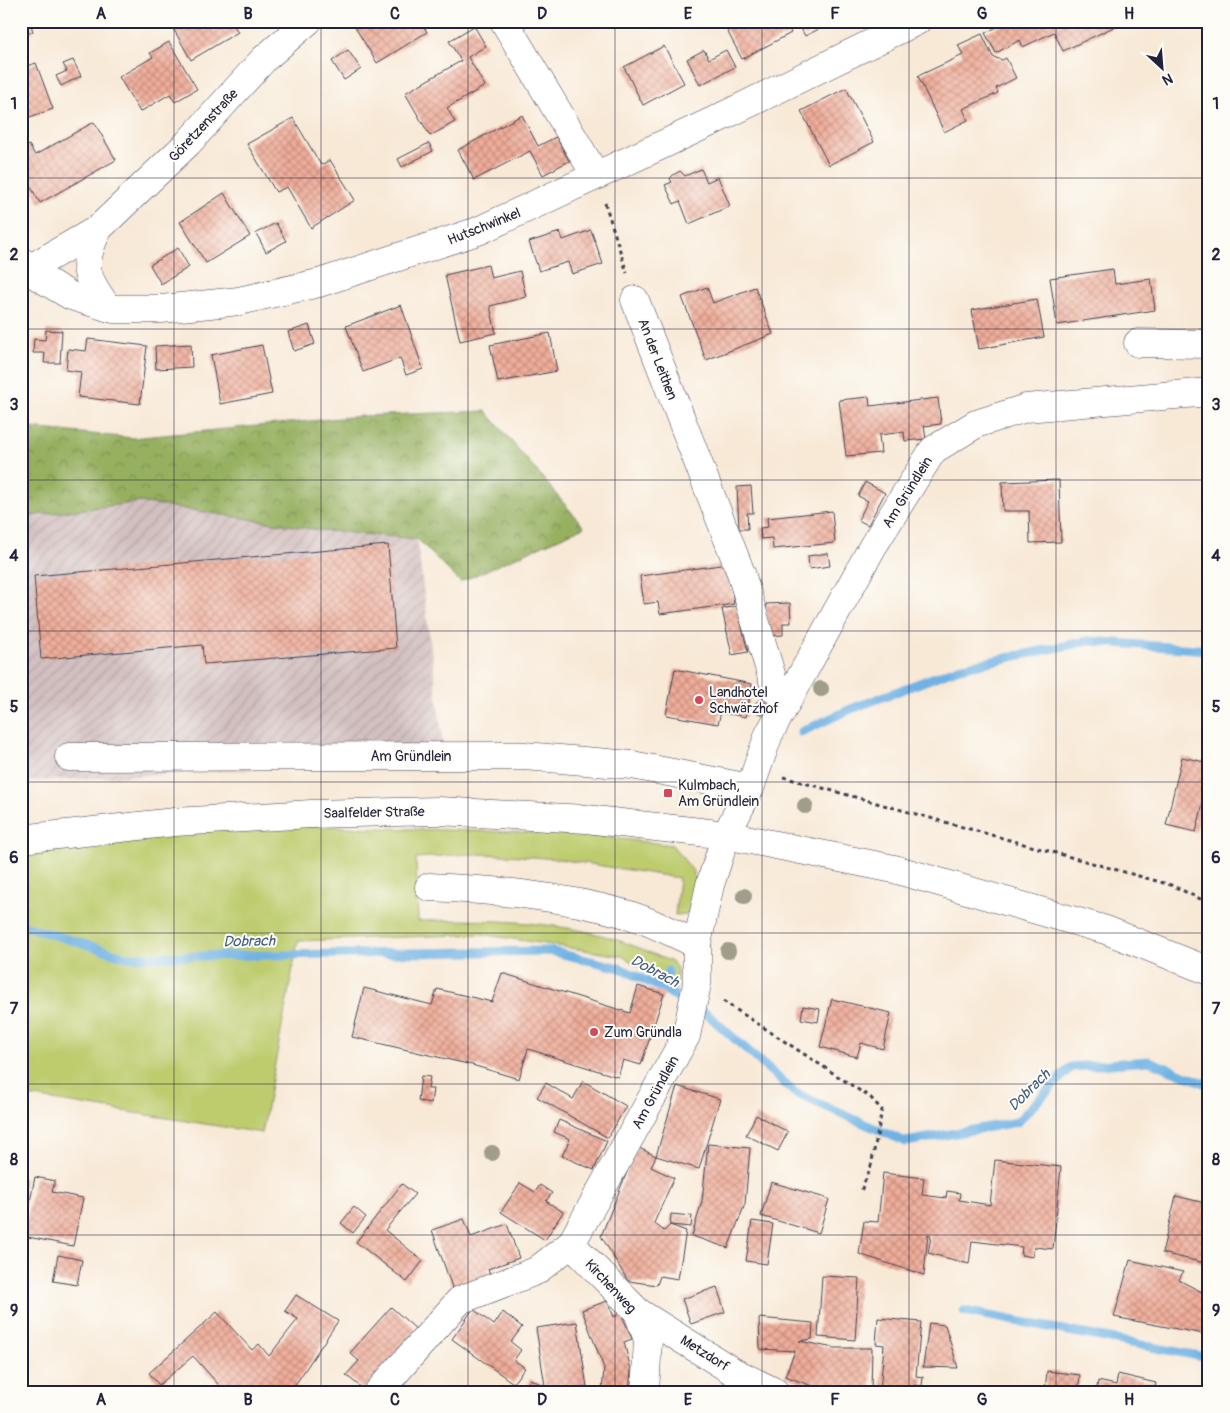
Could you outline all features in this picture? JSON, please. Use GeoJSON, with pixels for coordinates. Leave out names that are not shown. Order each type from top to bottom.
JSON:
{"type":"FeatureCollection","features":[{"type":"Feature","properties":{"kind":"street","name":"Göretzenstraße"},"geometry":{"type":"LineString","coordinates":[[24,265],[98,229],[188,143],[264,59],[308,21]]}},
{"type":"Feature","properties":{"kind":"street"},"geometry":{"type":"LineString","coordinates":[[504,21],[596,176]]}},
{"type":"Feature","properties":{"kind":"street","name":"Hutschwinkel"},"geometry":{"type":"LineString","coordinates":[[24,265],[71,296],[108,308],[161,309],[239,301],[319,283],[478,231],[917,21]]}},
{"type":"Feature","properties":{"kind":"street","name":"Göretzenstraße"},"geometry":{"type":"LineString","coordinates":[[98,229],[88,251],[88,273],[93,288],[108,308]]}},
{"type":"Feature","properties":{"kind":"street","name":"An der Leithen"},"geometry":{"type":"LineString","coordinates":[[636,300],[741,573],[782,711]]}},
{"type":"Feature","properties":{"kind":"street"},"geometry":{"type":"LineString","coordinates":[[1138,343],[1209,344]]}},
{"type":"Feature","properties":{"kind":"street","name":"Am Gründlein"},"geometry":{"type":"LineString","coordinates":[[571,1244],[686,1036],[697,984],[697,944],[710,885],[726,835],[753,779],[769,734],[873,546],[933,450],[976,424],[1026,408],[1209,392]]}},
{"type":"Feature","properties":{"kind":"street","name":"Am Gründlein"},"geometry":{"type":"LineString","coordinates":[[69,757],[524,756],[632,764],[753,779]]}},
{"type":"Feature","properties":{"kind":"street","name":"Saalfelder Straße"},"geometry":{"type":"LineString","coordinates":[[21,839],[175,822],[311,814],[438,811],[586,819],[726,835],[894,868],[1106,930],[1209,971]]}},
{"type":"Feature","properties":{"kind":"street"},"geometry":{"type":"LineString","coordinates":[[429,887],[492,890],[559,898],[628,915],[697,944]]}},
{"type":"Feature","properties":{"kind":"street"},"geometry":{"type":"LineString","coordinates":[[378,1392],[460,1300],[536,1271],[571,1244]]}},
{"type":"Feature","properties":{"kind":"street","name":"Kirchenweg"},"geometry":{"type":"LineString","coordinates":[[571,1244],[638,1312],[648,1340],[645,1392]]}},
{"type":"Feature","properties":{"kind":"street","name":"Metzdorf"},"geometry":{"type":"LineString","coordinates":[[638,1312],[734,1372],[774,1392]]}},
{"type":"Feature","properties":{"kind":"path","name":"An der Leithen"},"geometry":{"type":"LineString","coordinates":[[596,176],[636,300]]}},
{"type":"Feature","properties":{"kind":"path"},"geometry":{"type":"LineString","coordinates":[[753,779],[1171,885],[1209,903]]}},
{"type":"Feature","properties":{"kind":"path"},"geometry":{"type":"LineString","coordinates":[[697,984],[871,1098],[882,1110],[871,1166],[861,1191]]}},
{"type":"Feature","properties":{"kind":"shaded area"},"geometry":{"type":"Polygon","coordinates":[[[140,502],[319,530],[417,539],[445,759],[21,782],[21,517],[140,502]]]}},
{"type":"Feature","properties":{"kind":"green space"},"geometry":{"type":"Polygon","coordinates":[[[486,411],[584,527],[460,582],[417,539],[319,530],[140,502],[21,517],[21,427],[132,438],[361,416],[486,411]]]}},
{"type":"Feature","properties":{"kind":"green space"},"geometry":{"type":"Polygon","coordinates":[[[175,822],[579,834],[672,845],[694,872],[693,904],[687,914],[675,915],[679,878],[558,859],[507,855],[469,854],[416,858],[418,921],[463,920],[530,923],[597,934],[672,962],[677,968],[676,989],[622,956],[481,934],[298,941],[262,1133],[21,1095],[21,839],[175,822]]]}},
{"type":"Feature","properties":{"kind":"building"},"geometry":{"type":"Polygon","coordinates":[[[21,21],[30,21],[33,32],[21,35],[21,21]]]}},
{"type":"Feature","properties":{"kind":"building"},"geometry":{"type":"Polygon","coordinates":[[[169,21],[231,21],[238,32],[191,60],[169,21]]]}},
{"type":"Feature","properties":{"kind":"building"},"geometry":{"type":"Polygon","coordinates":[[[358,21],[412,21],[414,26],[421,22],[427,32],[377,63],[353,24],[358,21]]]}},
{"type":"Feature","properties":{"kind":"building"},"geometry":{"type":"Polygon","coordinates":[[[722,21],[785,21],[791,33],[742,59],[722,21]]]}},
{"type":"Feature","properties":{"kind":"building"},"geometry":{"type":"Polygon","coordinates":[[[797,21],[825,21],[827,25],[805,36],[797,21]]]}},
{"type":"Feature","properties":{"kind":"building"},"geometry":{"type":"Polygon","coordinates":[[[1009,21],[1122,21],[1122,23],[1063,51],[1054,32],[1023,47],[1020,40],[996,53],[985,33],[1009,21]]]}},
{"type":"Feature","properties":{"kind":"building"},"geometry":{"type":"Polygon","coordinates":[[[474,26],[486,46],[468,57],[485,86],[447,108],[455,122],[430,136],[405,93],[461,61],[449,41],[474,26]]]}},
{"type":"Feature","properties":{"kind":"building"},"geometry":{"type":"Polygon","coordinates":[[[982,34],[993,57],[1002,60],[1006,58],[1016,78],[996,88],[998,93],[963,109],[968,120],[944,132],[918,76],[963,55],[958,45],[982,34]]]}},
{"type":"Feature","properties":{"kind":"building"},"geometry":{"type":"Polygon","coordinates":[[[169,42],[197,89],[175,102],[170,94],[140,112],[119,77],[153,57],[150,53],[169,42]]]}},
{"type":"Feature","properties":{"kind":"building"},"geometry":{"type":"Polygon","coordinates":[[[664,46],[684,83],[643,105],[624,67],[664,46]]]}},
{"type":"Feature","properties":{"kind":"building"},"geometry":{"type":"Polygon","coordinates":[[[348,50],[361,69],[344,80],[332,61],[348,50]]]}},
{"type":"Feature","properties":{"kind":"building"},"geometry":{"type":"Polygon","coordinates":[[[704,50],[709,59],[726,50],[735,67],[700,85],[687,59],[704,50]]]}},
{"type":"Feature","properties":{"kind":"building"},"geometry":{"type":"Polygon","coordinates":[[[73,60],[81,76],[61,86],[56,76],[67,71],[63,64],[73,60]]]}},
{"type":"Feature","properties":{"kind":"building"},"geometry":{"type":"Polygon","coordinates":[[[36,63],[53,109],[21,120],[21,68],[36,63]]]}},
{"type":"Feature","properties":{"kind":"building"},"geometry":{"type":"Polygon","coordinates":[[[846,88],[874,142],[829,165],[801,111],[846,88]]]}},
{"type":"Feature","properties":{"kind":"building"},"geometry":{"type":"Polygon","coordinates":[[[522,115],[538,146],[556,137],[569,161],[543,175],[530,151],[474,180],[458,150],[522,115]]]}},
{"type":"Feature","properties":{"kind":"building"},"geometry":{"type":"Polygon","coordinates":[[[293,118],[321,165],[330,160],[355,200],[311,228],[287,187],[276,192],[247,144],[293,118]]]}},
{"type":"Feature","properties":{"kind":"building"},"geometry":{"type":"Polygon","coordinates":[[[94,122],[116,160],[40,203],[21,170],[21,149],[29,145],[35,155],[94,122]]]}},
{"type":"Feature","properties":{"kind":"building"},"geometry":{"type":"Polygon","coordinates":[[[429,143],[433,151],[402,167],[398,159],[429,143]]]}},
{"type":"Feature","properties":{"kind":"building"},"geometry":{"type":"Polygon","coordinates":[[[701,169],[707,182],[718,177],[730,206],[689,224],[680,201],[674,204],[665,185],[672,182],[670,179],[680,171],[685,176],[701,169]]]}},
{"type":"Feature","properties":{"kind":"building"},"geometry":{"type":"Polygon","coordinates":[[[224,193],[250,236],[206,263],[180,222],[224,193]]]}},
{"type":"Feature","properties":{"kind":"building"},"geometry":{"type":"Polygon","coordinates":[[[276,223],[286,241],[266,252],[256,233],[276,223]]]}},
{"type":"Feature","properties":{"kind":"building"},"geometry":{"type":"Polygon","coordinates":[[[591,230],[603,264],[572,274],[568,262],[539,271],[529,242],[560,232],[563,240],[591,230]]]}},
{"type":"Feature","properties":{"kind":"building"},"geometry":{"type":"Polygon","coordinates":[[[178,248],[189,267],[161,284],[150,265],[178,248]]]}},
{"type":"Feature","properties":{"kind":"building"},"geometry":{"type":"Polygon","coordinates":[[[488,265],[491,278],[520,271],[526,297],[490,306],[496,333],[460,341],[445,275],[488,265]]]}},
{"type":"Feature","properties":{"kind":"building"},"geometry":{"type":"Polygon","coordinates":[[[1113,269],[1115,284],[1151,279],[1155,310],[1057,325],[1050,278],[1113,269]]]}},
{"type":"Feature","properties":{"kind":"building"},"geometry":{"type":"Polygon","coordinates":[[[707,287],[713,303],[755,287],[773,334],[706,360],[682,297],[707,287]]]}},
{"type":"Feature","properties":{"kind":"building"},"geometry":{"type":"Polygon","coordinates":[[[1037,299],[1044,337],[979,349],[972,310],[1037,299]]]}},
{"type":"Feature","properties":{"kind":"building"},"geometry":{"type":"Polygon","coordinates":[[[401,305],[423,369],[406,375],[400,358],[363,372],[346,326],[401,305]]]}},
{"type":"Feature","properties":{"kind":"building"},"geometry":{"type":"Polygon","coordinates":[[[309,325],[315,344],[294,351],[288,332],[309,325]]]}},
{"type":"Feature","properties":{"kind":"building"},"geometry":{"type":"Polygon","coordinates":[[[46,330],[62,331],[60,363],[44,363],[45,353],[33,353],[34,339],[45,340],[46,330]]]}},
{"type":"Feature","properties":{"kind":"building"},"geometry":{"type":"Polygon","coordinates":[[[550,333],[557,371],[498,382],[490,345],[550,333]]]}},
{"type":"Feature","properties":{"kind":"building"},"geometry":{"type":"Polygon","coordinates":[[[88,339],[147,346],[140,404],[78,397],[81,372],[66,370],[68,349],[86,351],[88,339]]]}},
{"type":"Feature","properties":{"kind":"building"},"geometry":{"type":"Polygon","coordinates":[[[191,344],[192,367],[156,369],[155,346],[191,344]]]}},
{"type":"Feature","properties":{"kind":"building"},"geometry":{"type":"Polygon","coordinates":[[[262,345],[272,394],[220,404],[211,355],[262,345]]]}},
{"type":"Feature","properties":{"kind":"building"},"geometry":{"type":"Polygon","coordinates":[[[869,397],[870,406],[938,398],[941,424],[924,426],[926,439],[905,441],[904,432],[879,435],[881,453],[846,456],[839,400],[869,397]]]}},
{"type":"Feature","properties":{"kind":"building"},"geometry":{"type":"Polygon","coordinates":[[[1059,480],[1061,542],[1030,543],[1029,511],[1003,511],[1002,482],[1059,480]]]}},
{"type":"Feature","properties":{"kind":"building"},"geometry":{"type":"Polygon","coordinates":[[[865,482],[885,493],[868,525],[858,520],[868,501],[858,496],[865,482]]]}},
{"type":"Feature","properties":{"kind":"building"},"geometry":{"type":"Polygon","coordinates":[[[751,486],[753,513],[747,513],[748,529],[739,529],[737,487],[751,486]]]}},
{"type":"Feature","properties":{"kind":"building"},"geometry":{"type":"Polygon","coordinates":[[[832,511],[835,543],[773,549],[772,538],[761,539],[760,528],[768,527],[767,518],[832,511]]]}},
{"type":"Feature","properties":{"kind":"building"},"geometry":{"type":"Polygon","coordinates":[[[388,545],[396,648],[204,664],[202,645],[41,659],[34,576],[388,545]]]}},
{"type":"Feature","properties":{"kind":"building"},"geometry":{"type":"Polygon","coordinates":[[[828,553],[830,566],[809,569],[808,556],[828,553]]]}},
{"type":"Feature","properties":{"kind":"building"},"geometry":{"type":"Polygon","coordinates":[[[728,564],[734,604],[660,614],[658,602],[644,604],[640,576],[728,564]]]}},
{"type":"Feature","properties":{"kind":"building"},"geometry":{"type":"Polygon","coordinates":[[[790,603],[791,623],[783,623],[783,635],[768,636],[766,604],[790,603]]]}},
{"type":"Feature","properties":{"kind":"building"},"geometry":{"type":"Polygon","coordinates":[[[737,606],[748,652],[732,655],[722,609],[737,606]]]}},
{"type":"Feature","properties":{"kind":"building"},"geometry":{"type":"Polygon","coordinates":[[[675,669],[752,684],[746,717],[721,712],[718,724],[666,715],[675,669]]]}},
{"type":"Feature","properties":{"kind":"building"},"geometry":{"type":"Polygon","coordinates":[[[1182,757],[1209,763],[1209,779],[1196,832],[1166,825],[1182,757]]]}},
{"type":"Feature","properties":{"kind":"building"},"geometry":{"type":"Polygon","coordinates":[[[502,973],[630,1013],[638,986],[664,994],[641,1065],[623,1060],[618,1077],[528,1049],[519,1079],[472,1065],[352,1037],[364,988],[432,1005],[437,989],[492,1002],[502,973]]]}},
{"type":"Feature","properties":{"kind":"building"},"geometry":{"type":"Polygon","coordinates":[[[832,999],[891,1013],[883,1049],[861,1043],[857,1057],[820,1047],[832,999]]]}},
{"type":"Feature","properties":{"kind":"building"},"geometry":{"type":"Polygon","coordinates":[[[803,1006],[820,1009],[818,1022],[801,1019],[803,1006]]]}},
{"type":"Feature","properties":{"kind":"building"},"geometry":{"type":"Polygon","coordinates":[[[421,1076],[430,1077],[428,1089],[433,1089],[431,1103],[418,1101],[421,1076]]]}},
{"type":"Feature","properties":{"kind":"building"},"geometry":{"type":"Polygon","coordinates":[[[583,1081],[626,1106],[608,1138],[537,1097],[546,1083],[573,1099],[583,1081]]]}},
{"type":"Feature","properties":{"kind":"building"},"geometry":{"type":"Polygon","coordinates":[[[677,1086],[720,1099],[699,1169],[656,1156],[677,1086]]]}},
{"type":"Feature","properties":{"kind":"building"},"geometry":{"type":"Polygon","coordinates":[[[756,1115],[788,1132],[778,1151],[746,1135],[756,1115]]]}},
{"type":"Feature","properties":{"kind":"building"},"geometry":{"type":"Polygon","coordinates":[[[559,1120],[607,1141],[594,1170],[562,1156],[570,1139],[554,1132],[559,1120]]]}},
{"type":"Feature","properties":{"kind":"building"},"geometry":{"type":"Polygon","coordinates":[[[708,1144],[750,1148],[745,1204],[728,1248],[692,1236],[702,1201],[708,1144]]]}},
{"type":"Feature","properties":{"kind":"building"},"geometry":{"type":"Polygon","coordinates":[[[637,1147],[656,1156],[651,1167],[674,1178],[654,1223],[664,1231],[670,1225],[686,1231],[678,1279],[660,1276],[657,1285],[628,1281],[601,1236],[637,1147]]]}},
{"type":"Feature","properties":{"kind":"building"},"geometry":{"type":"Polygon","coordinates":[[[995,1160],[1061,1167],[1053,1249],[1034,1247],[1033,1257],[1021,1255],[1022,1247],[972,1241],[969,1264],[928,1253],[931,1237],[928,1234],[924,1275],[859,1254],[864,1221],[878,1222],[883,1173],[924,1178],[922,1195],[946,1198],[947,1191],[960,1193],[959,1200],[990,1205],[995,1160]]]}},
{"type":"Feature","properties":{"kind":"building"},"geometry":{"type":"Polygon","coordinates":[[[35,1177],[55,1181],[52,1192],[83,1198],[73,1246],[23,1236],[35,1177]]]}},
{"type":"Feature","properties":{"kind":"building"},"geometry":{"type":"Polygon","coordinates":[[[21,1178],[25,1179],[22,1195],[21,1195],[21,1178]]]}},
{"type":"Feature","properties":{"kind":"building"},"geometry":{"type":"Polygon","coordinates":[[[771,1182],[829,1199],[819,1233],[761,1216],[771,1182]]]}},
{"type":"Feature","properties":{"kind":"building"},"geometry":{"type":"Polygon","coordinates":[[[520,1183],[535,1192],[540,1185],[552,1193],[546,1201],[563,1212],[545,1240],[501,1212],[520,1183]]]}},
{"type":"Feature","properties":{"kind":"building"},"geometry":{"type":"Polygon","coordinates":[[[402,1184],[415,1194],[385,1230],[423,1261],[407,1282],[356,1242],[402,1184]]]}},
{"type":"Feature","properties":{"kind":"building"},"geometry":{"type":"Polygon","coordinates":[[[1176,1196],[1209,1204],[1209,1264],[1162,1253],[1176,1196]]]}},
{"type":"Feature","properties":{"kind":"building"},"geometry":{"type":"Polygon","coordinates":[[[354,1207],[366,1217],[353,1233],[341,1223],[354,1207]]]}},
{"type":"Feature","properties":{"kind":"building"},"geometry":{"type":"Polygon","coordinates":[[[671,1214],[692,1216],[691,1227],[670,1225],[671,1214]]]}},
{"type":"Feature","properties":{"kind":"building"},"geometry":{"type":"Polygon","coordinates":[[[464,1219],[471,1237],[507,1224],[519,1258],[488,1269],[491,1276],[453,1290],[432,1230],[464,1219]]]}},
{"type":"Feature","properties":{"kind":"building"},"geometry":{"type":"Polygon","coordinates":[[[752,1221],[773,1224],[767,1264],[746,1261],[752,1221]]]}},
{"type":"Feature","properties":{"kind":"building"},"geometry":{"type":"Polygon","coordinates":[[[58,1255],[82,1260],[77,1285],[53,1281],[58,1255]]]}},
{"type":"Feature","properties":{"kind":"building"},"geometry":{"type":"Polygon","coordinates":[[[1130,1260],[1183,1272],[1179,1280],[1209,1296],[1209,1335],[1114,1317],[1130,1260]]]}},
{"type":"Feature","properties":{"kind":"building"},"geometry":{"type":"Polygon","coordinates":[[[822,1276],[859,1278],[855,1340],[818,1337],[822,1276]]]}},
{"type":"Feature","properties":{"kind":"building"},"geometry":{"type":"Polygon","coordinates":[[[717,1287],[725,1312],[691,1324],[682,1299],[717,1287]]]}},
{"type":"Feature","properties":{"kind":"building"},"geometry":{"type":"Polygon","coordinates":[[[296,1295],[338,1321],[295,1385],[301,1392],[225,1392],[193,1356],[159,1385],[149,1373],[217,1312],[252,1350],[259,1344],[269,1356],[298,1319],[285,1311],[296,1295]]]}},
{"type":"Feature","properties":{"kind":"building"},"geometry":{"type":"Polygon","coordinates":[[[607,1301],[614,1317],[621,1313],[632,1339],[624,1342],[631,1370],[629,1392],[602,1392],[604,1368],[582,1310],[607,1301]]]}},
{"type":"Feature","properties":{"kind":"building"},"geometry":{"type":"Polygon","coordinates":[[[391,1307],[417,1330],[363,1389],[346,1375],[359,1361],[350,1353],[391,1307]]]}},
{"type":"Feature","properties":{"kind":"building"},"geometry":{"type":"Polygon","coordinates":[[[473,1309],[494,1325],[503,1312],[522,1327],[511,1342],[521,1350],[514,1360],[525,1368],[513,1383],[452,1339],[473,1309]]]}},
{"type":"Feature","properties":{"kind":"building"},"geometry":{"type":"Polygon","coordinates":[[[759,1318],[813,1323],[812,1339],[799,1341],[834,1348],[872,1348],[871,1392],[828,1392],[785,1376],[795,1351],[760,1349],[759,1318]]]}},
{"type":"Feature","properties":{"kind":"building"},"geometry":{"type":"Polygon","coordinates":[[[878,1318],[921,1322],[916,1376],[923,1377],[922,1386],[914,1385],[914,1392],[880,1392],[884,1345],[876,1344],[878,1318]]]}},
{"type":"Feature","properties":{"kind":"building"},"geometry":{"type":"Polygon","coordinates":[[[577,1322],[587,1387],[558,1392],[524,1392],[530,1379],[545,1386],[536,1328],[577,1322]]]}},
{"type":"Feature","properties":{"kind":"building"},"geometry":{"type":"Polygon","coordinates":[[[929,1323],[945,1325],[958,1368],[923,1367],[929,1323]]]}},
{"type":"Feature","properties":{"kind":"building"},"geometry":{"type":"Polygon","coordinates":[[[1047,1371],[1080,1375],[1078,1392],[1045,1391],[1047,1371]]]}},
{"type":"Feature","properties":{"kind":"building"},"geometry":{"type":"Polygon","coordinates":[[[1118,1374],[1156,1383],[1154,1392],[1096,1392],[1098,1381],[1116,1385],[1118,1374]]]}},
{"type":"Feature","properties":{"kind":"building"},"geometry":{"type":"Polygon","coordinates":[[[403,1384],[411,1392],[396,1392],[403,1384]]]}},
{"type":"Feature","properties":{"kind":"building"},"geometry":{"type":"Polygon","coordinates":[[[502,1386],[514,1392],[500,1392],[502,1386]]]}},
{"type":"Feature","properties":{"kind":"waterway"},"geometry":{"type":"LineString","coordinates":[[801,732],[851,709],[959,668],[1088,641],[1209,650]]}},
{"type":"Feature","properties":{"kind":"waterway","name":"Dobrach"},"geometry":{"type":"LineString","coordinates":[[21,925],[127,957],[550,951],[620,968],[665,990],[707,1014],[795,1093],[906,1142],[1017,1122],[1071,1067],[1149,1061],[1209,1085]]}},
{"type":"Feature","properties":{"kind":"waterway"},"geometry":{"type":"LineString","coordinates":[[665,990],[668,971]]}},
{"type":"Feature","properties":{"kind":"waterway"},"geometry":{"type":"LineString","coordinates":[[964,1311],[1209,1358]]}},
{"type":"Feature","properties":{"kind":"place","name":"Landhotel Schwärzhof"},"geometry":{"type":"Point","coordinates":[699,700]}},
{"type":"Feature","properties":{"kind":"place","name":"Kulmbach, Am Gründlein"},"geometry":{"type":"Point","coordinates":[668,793]}},
{"type":"Feature","properties":{"kind":"place","name":"Zum Gründla"},"geometry":{"type":"Point","coordinates":[594,1032]}}]}
